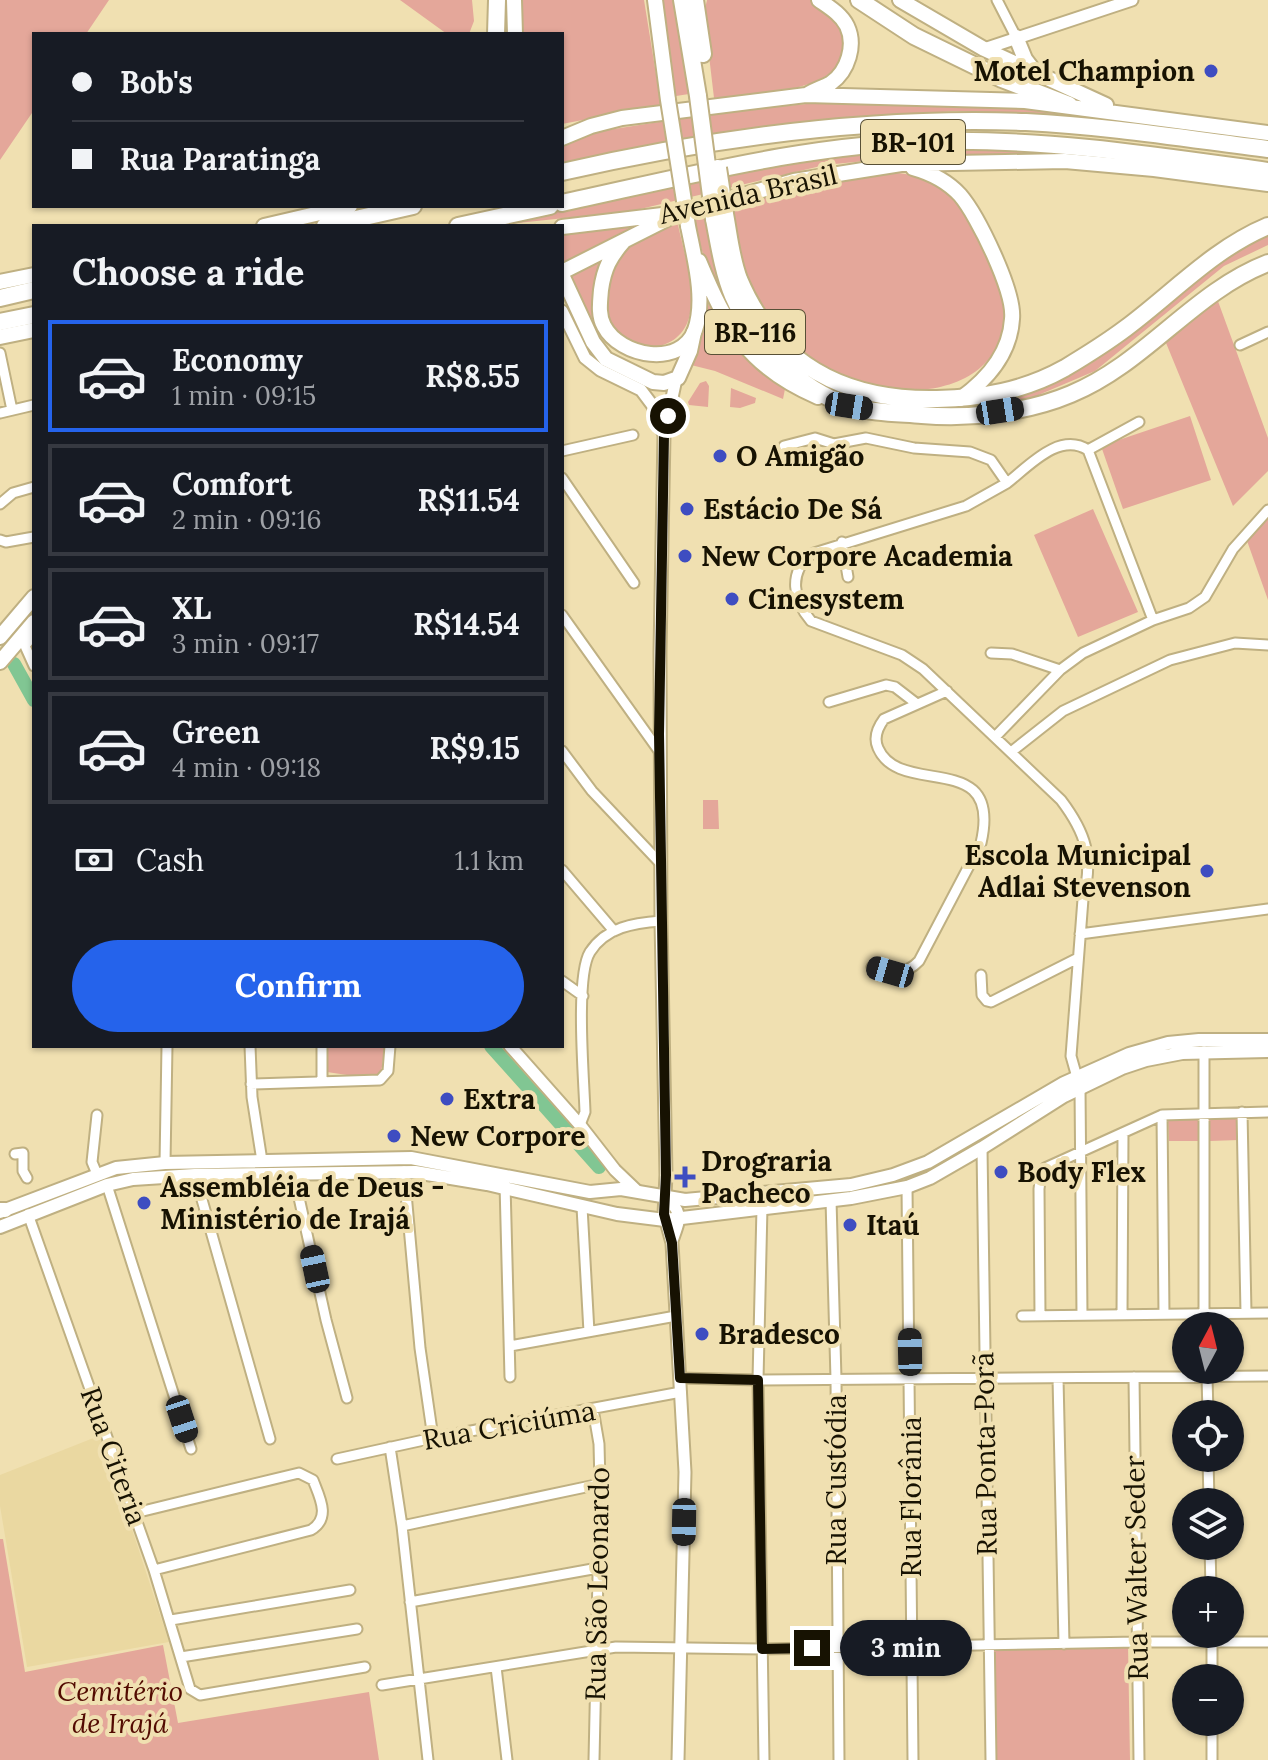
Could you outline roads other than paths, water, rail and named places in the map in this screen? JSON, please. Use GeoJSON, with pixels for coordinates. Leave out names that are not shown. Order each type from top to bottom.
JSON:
{"type":"FeatureCollection","features":[{"type":"Feature","properties":{"kind":"highway"},"geometry":{"type":"LineString","coordinates":[[496,32],[497,0]]}},
{"type":"Feature","properties":{"kind":"highway"},"geometry":{"type":"LineString","coordinates":[[682,0],[703,95]]}},
{"type":"Feature","properties":{"kind":"highway"},"geometry":{"type":"LineString","coordinates":[[695,0],[703,95],[719,216],[733,258],[747,294],[769,329],[793,356],[833,382],[877,396],[905,399],[960,399],[1005,393],[1062,370],[1126,328],[1218,253],[1268,226]]}},
{"type":"Feature","properties":{"kind":"highway"},"geometry":{"type":"LineString","coordinates":[[859,0],[914,36],[1002,79],[1069,105]]}},
{"type":"Feature","properties":{"kind":"highway","name":"Avenida Brasil"},"geometry":{"type":"LineString","coordinates":[[564,172],[634,155],[745,136],[887,122],[1055,124],[1268,149]]}},
{"type":"Feature","properties":{"kind":"highway","name":"Avenida Brasil"},"geometry":{"type":"LineString","coordinates":[[564,203],[748,163],[829,149],[909,142],[1067,144],[1268,171]]}},
{"type":"Feature","properties":{"kind":"highway"},"geometry":{"type":"LineString","coordinates":[[330,214],[392,208]]}},
{"type":"Feature","properties":{"kind":"highway"},"geometry":{"type":"LineString","coordinates":[[467,224],[541,208]]}},
{"type":"Feature","properties":{"kind":"highway","name":"BR-116"},"geometry":{"type":"LineString","coordinates":[[719,216],[734,298],[767,350],[802,381],[849,406],[933,416],[973,415],[1026,407],[1071,394],[1152,345],[1222,286],[1267,264]]}},
{"type":"Feature","properties":{"kind":"highway"},"geometry":{"type":"LineString","coordinates":[[0,298],[32,290]]}},
{"type":"Feature","properties":{"kind":"highway"},"geometry":{"type":"LineString","coordinates":[[0,322],[32,315]]}},
{"type":"Feature","properties":{"kind":"main road"},"geometry":{"type":"LineString","coordinates":[[514,0],[515,32]]}},
{"type":"Feature","properties":{"kind":"main road"},"geometry":{"type":"LineString","coordinates":[[564,278],[596,348],[611,363],[657,383],[676,379],[684,367],[699,308],[653,0]]}},
{"type":"Feature","properties":{"kind":"main road"},"geometry":{"type":"LineString","coordinates":[[699,21],[703,0]]}},
{"type":"Feature","properties":{"kind":"main road"},"geometry":{"type":"LineString","coordinates":[[806,95],[832,82],[850,56],[848,28],[837,13],[819,0]]}},
{"type":"Feature","properties":{"kind":"main road"},"geometry":{"type":"LineString","coordinates":[[900,0],[984,49],[1097,102],[1139,116]]}},
{"type":"Feature","properties":{"kind":"main road"},"geometry":{"type":"LineString","coordinates":[[1016,37],[1025,59],[1038,75]]}},
{"type":"Feature","properties":{"kind":"main road","name":"BR-101"},"geometry":{"type":"LineString","coordinates":[[564,137],[591,126],[645,115],[806,95],[930,97],[1069,105],[1268,133]]}},
{"type":"Feature","properties":{"kind":"main road"},"geometry":{"type":"LineString","coordinates":[[564,132],[591,126]]}},
{"type":"Feature","properties":{"kind":"main road","name":"Avenida Brasil"},"geometry":{"type":"LineString","coordinates":[[564,227],[679,213],[794,181],[901,164],[1065,161],[1268,184]]}},
{"type":"Feature","properties":{"kind":"main road"},"geometry":{"type":"LineString","coordinates":[[901,164],[942,180],[965,202],[989,245],[1012,306],[1011,330],[1004,353],[978,386],[960,399]]}},
{"type":"Feature","properties":{"kind":"main road"},"geometry":{"type":"LineString","coordinates":[[564,272],[679,213]]}},
{"type":"Feature","properties":{"kind":"main road"},"geometry":{"type":"LineString","coordinates":[[275,224],[330,214]]}},
{"type":"Feature","properties":{"kind":"main road"},"geometry":{"type":"LineString","coordinates":[[624,241],[604,269],[600,309],[604,327],[629,348],[653,354],[674,351],[687,343],[694,332]]}},
{"type":"Feature","properties":{"kind":"main road"},"geometry":{"type":"LineString","coordinates":[[691,242],[720,311],[759,361],[774,375],[799,389],[849,406]]}},
{"type":"Feature","properties":{"kind":"main road"},"geometry":{"type":"LineString","coordinates":[[0,282],[32,275]]}},
{"type":"Feature","properties":{"kind":"main road"},"geometry":{"type":"LineString","coordinates":[[0,337],[32,330]]}},
{"type":"Feature","properties":{"kind":"main road"},"geometry":{"type":"LineString","coordinates":[[2,629],[32,599]]}},
{"type":"Feature","properties":{"kind":"main road"},"geometry":{"type":"LineString","coordinates":[[0,662],[32,624]]}},
{"type":"Feature","properties":{"kind":"main road"},"geometry":{"type":"LineString","coordinates":[[2,1211],[116,1168],[165,1163],[395,1157],[506,1182],[595,1193],[637,1191],[695,1199],[860,1184],[928,1162],[1129,1054],[1168,1043],[1209,1039],[1268,1040]]}},
{"type":"Feature","properties":{"kind":"main road"},"geometry":{"type":"LineString","coordinates":[[506,1182],[582,1207],[665,1220],[831,1200],[907,1187],[945,1170],[982,1148],[1078,1082],[1146,1060],[1204,1051],[1268,1051]]}},
{"type":"Feature","properties":{"kind":"main road"},"geometry":{"type":"LineString","coordinates":[[0,1227],[107,1185],[133,1179],[404,1171],[461,1173]]}},
{"type":"Feature","properties":{"kind":"main road"},"geometry":{"type":"LineString","coordinates":[[658,1196],[665,1182]]}},
{"type":"Feature","properties":{"kind":"main road"},"geometry":{"type":"LineString","coordinates":[[612,1190],[612,1205],[617,1214]]}},
{"type":"Feature","properties":{"kind":"street"},"geometry":{"type":"LineString","coordinates":[[997,0],[1016,37]]}},
{"type":"Feature","properties":{"kind":"street"},"geometry":{"type":"LineString","coordinates":[[984,49],[1132,0]]}},
{"type":"Feature","properties":{"kind":"street"},"geometry":{"type":"LineString","coordinates":[[564,315],[585,358],[600,370],[641,390],[653,406],[664,435]]}},
{"type":"Feature","properties":{"kind":"street"},"geometry":{"type":"LineString","coordinates":[[1240,345],[1268,332]]}},
{"type":"Feature","properties":{"kind":"street"},"geometry":{"type":"LineString","coordinates":[[0,353],[12,410]]}},
{"type":"Feature","properties":{"kind":"street"},"geometry":{"type":"LineString","coordinates":[[665,1182],[659,751],[664,435],[676,379]]}},
{"type":"Feature","properties":{"kind":"street"},"geometry":{"type":"LineString","coordinates":[[0,413],[32,405]]}},
{"type":"Feature","properties":{"kind":"street"},"geometry":{"type":"LineString","coordinates":[[1089,453],[1139,422]]}},
{"type":"Feature","properties":{"kind":"street"},"geometry":{"type":"LineString","coordinates":[[564,451],[633,435]]}},
{"type":"Feature","properties":{"kind":"street"},"geometry":{"type":"LineString","coordinates":[[784,446],[815,438],[834,444],[875,438],[914,448],[970,452],[991,460],[1007,483]]}},
{"type":"Feature","properties":{"kind":"street"},"geometry":{"type":"LineString","coordinates":[[1082,1315],[1078,1082],[1071,1056],[1083,899],[1088,880],[1083,834],[1061,800],[923,669],[902,655],[811,621],[801,609],[795,588],[801,562],[811,554],[966,506],[1007,483],[1052,449],[1073,444],[1089,453],[1153,620]]}},
{"type":"Feature","properties":{"kind":"street"},"geometry":{"type":"LineString","coordinates":[[564,481],[634,583]]}},
{"type":"Feature","properties":{"kind":"street"},"geometry":{"type":"LineString","coordinates":[[0,504],[13,493],[32,488]]}},
{"type":"Feature","properties":{"kind":"street"},"geometry":{"type":"LineString","coordinates":[[995,737],[1060,670],[1099,643],[1189,608],[1205,597],[1233,549],[1268,510]]}},
{"type":"Feature","properties":{"kind":"street"},"geometry":{"type":"LineString","coordinates":[[0,540],[6,542],[32,537]]}},
{"type":"Feature","properties":{"kind":"street"},"geometry":{"type":"LineString","coordinates":[[842,542],[848,577]]}},
{"type":"Feature","properties":{"kind":"street"},"geometry":{"type":"LineString","coordinates":[[564,620],[659,751]]}},
{"type":"Feature","properties":{"kind":"street"},"geometry":{"type":"LineString","coordinates":[[2,629],[16,643],[32,671]]}},
{"type":"Feature","properties":{"kind":"street"},"geometry":{"type":"LineString","coordinates":[[32,636],[25,650],[32,662]]}},
{"type":"Feature","properties":{"kind":"street"},"geometry":{"type":"LineString","coordinates":[[1011,752],[1053,717],[1170,660],[1235,643],[1268,645]]}},
{"type":"Feature","properties":{"kind":"street"},"geometry":{"type":"LineString","coordinates":[[991,653],[1012,654],[1060,670]]}},
{"type":"Feature","properties":{"kind":"street"},"geometry":{"type":"LineString","coordinates":[[829,702],[886,685],[895,687],[917,704]]}},
{"type":"Feature","properties":{"kind":"street"},"geometry":{"type":"LineString","coordinates":[[872,967],[904,972],[919,961],[981,843],[983,808],[971,789],[959,781],[900,770],[888,762],[878,748],[876,737],[884,719],[947,691]]}},
{"type":"Feature","properties":{"kind":"street"},"geometry":{"type":"LineString","coordinates":[[564,754],[592,791],[661,864]]}},
{"type":"Feature","properties":{"kind":"street"},"geometry":{"type":"LineString","coordinates":[[564,872],[614,931]]}},
{"type":"Feature","properties":{"kind":"street"},"geometry":{"type":"LineString","coordinates":[[1080,934],[1268,909]]}},
{"type":"Feature","properties":{"kind":"street"},"geometry":{"type":"LineString","coordinates":[[580,1125],[585,1112],[583,996],[585,970],[591,952],[614,931],[635,924],[661,921]]}},
{"type":"Feature","properties":{"kind":"street"},"geometry":{"type":"LineString","coordinates":[[981,975],[982,995],[991,1002],[1078,958]]}},
{"type":"Feature","properties":{"kind":"street"},"geometry":{"type":"LineString","coordinates":[[564,982],[583,996]]}},
{"type":"Feature","properties":{"kind":"street"},"geometry":{"type":"LineString","coordinates":[[165,1163],[167,1048]]}},
{"type":"Feature","properties":{"kind":"street"},"geometry":{"type":"LineString","coordinates":[[250,1048],[251,1084],[262,1161]]}},
{"type":"Feature","properties":{"kind":"street"},"geometry":{"type":"LineString","coordinates":[[322,1048],[322,1081]]}},
{"type":"Feature","properties":{"kind":"street"},"geometry":{"type":"LineString","coordinates":[[251,1084],[380,1080],[388,1071],[390,1048]]}},
{"type":"Feature","properties":{"kind":"street"},"geometry":{"type":"LineString","coordinates":[[512,1048],[615,1170],[637,1191]]}},
{"type":"Feature","properties":{"kind":"street"},"geometry":{"type":"LineString","coordinates":[[1204,1051],[1204,1312]]}},
{"type":"Feature","properties":{"kind":"street"},"geometry":{"type":"LineString","coordinates":[[1242,1112],[1246,1313],[1268,1313]]}},
{"type":"Feature","properties":{"kind":"street"},"geometry":{"type":"LineString","coordinates":[[1040,1316],[1039,1189],[1041,1173],[1045,1168],[1162,1115],[1268,1112]]}},
{"type":"Feature","properties":{"kind":"street"},"geometry":{"type":"LineString","coordinates":[[97,1115],[92,1162],[97,1174]]}},
{"type":"Feature","properties":{"kind":"street"},"geometry":{"type":"LineString","coordinates":[[1162,1115],[1164,1314]]}},
{"type":"Feature","properties":{"kind":"street"},"geometry":{"type":"LineString","coordinates":[[1122,1315],[1123,1133]]}},
{"type":"Feature","properties":{"kind":"street","name":"Rua Ponta-Porã"},"geometry":{"type":"LineString","coordinates":[[982,1148],[991,1760]]}},
{"type":"Feature","properties":{"kind":"street"},"geometry":{"type":"LineString","coordinates":[[15,1154],[23,1153],[23,1171],[27,1178]]}},
{"type":"Feature","properties":{"kind":"street"},"geometry":{"type":"LineString","coordinates":[[612,1190],[615,1170]]}},
{"type":"Feature","properties":{"kind":"street"},"geometry":{"type":"LineString","coordinates":[[404,1171],[420,1348],[433,1438]]}},
{"type":"Feature","properties":{"kind":"street"},"geometry":{"type":"LineString","coordinates":[[195,1175],[270,1439]]}},
{"type":"Feature","properties":{"kind":"street"},"geometry":{"type":"LineString","coordinates":[[294,1175],[347,1398]]}},
{"type":"Feature","properties":{"kind":"street"},"geometry":{"type":"LineString","coordinates":[[506,1182],[510,1377]]}},
{"type":"Feature","properties":{"kind":"street"},"geometry":{"type":"LineString","coordinates":[[107,1185],[191,1449]]}},
{"type":"Feature","properties":{"kind":"street","name":"Rua Florânia"},"geometry":{"type":"LineString","coordinates":[[907,1187],[913,1760]]}},
{"type":"Feature","properties":{"kind":"street"},"geometry":{"type":"LineString","coordinates":[[658,1196],[677,1207],[679,1219],[672,1243]]}},
{"type":"Feature","properties":{"kind":"street"},"geometry":{"type":"LineString","coordinates":[[658,1196],[672,1243],[685,1472],[678,1760]]}},
{"type":"Feature","properties":{"kind":"street","name":"Rua Custódia"},"geometry":{"type":"LineString","coordinates":[[831,1200],[836,1379],[839,1760]]}},
{"type":"Feature","properties":{"kind":"street"},"geometry":{"type":"LineString","coordinates":[[582,1207],[589,1332]]}},
{"type":"Feature","properties":{"kind":"street"},"geometry":{"type":"LineString","coordinates":[[762,1207],[758,1380],[764,1760]]}},
{"type":"Feature","properties":{"kind":"street","name":"Rua Citeria"},"geometry":{"type":"LineString","coordinates":[[28,1214],[135,1513],[171,1620],[187,1685],[192,1692],[200,1695],[365,1667]]}},
{"type":"Feature","properties":{"kind":"street"},"geometry":{"type":"LineString","coordinates":[[1022,1316],[1172,1314]]}},
{"type":"Feature","properties":{"kind":"street"},"geometry":{"type":"LineString","coordinates":[[510,1346],[676,1316]]}},
{"type":"Feature","properties":{"kind":"street"},"geometry":{"type":"LineString","coordinates":[[680,1378],[1172,1376]]}},
{"type":"Feature","properties":{"kind":"street"},"geometry":{"type":"LineString","coordinates":[[1244,1376],[1268,1376]]}},
{"type":"Feature","properties":{"kind":"street","name":"Rua Walter Seder"},"geometry":{"type":"LineString","coordinates":[[1134,1377],[1139,1760]]}},
{"type":"Feature","properties":{"kind":"street"},"geometry":{"type":"LineString","coordinates":[[1058,1378],[1064,1644]]}},
{"type":"Feature","properties":{"kind":"street","name":"Rua Criciúma"},"geometry":{"type":"LineString","coordinates":[[337,1459],[681,1392]]}},
{"type":"Feature","properties":{"kind":"street","name":"Rua São Leonardo"},"geometry":{"type":"LineString","coordinates":[[593,1409],[600,1484],[594,1760]]}},
{"type":"Feature","properties":{"kind":"street"},"geometry":{"type":"LineString","coordinates":[[390,1447],[428,1760]]}},
{"type":"Feature","properties":{"kind":"street"},"geometry":{"type":"LineString","coordinates":[[135,1513],[299,1473],[313,1480],[320,1497],[323,1519],[311,1530],[154,1570]]}},
{"type":"Feature","properties":{"kind":"street"},"geometry":{"type":"LineString","coordinates":[[402,1526],[600,1484]]}},
{"type":"Feature","properties":{"kind":"street"},"geometry":{"type":"LineString","coordinates":[[410,1602],[598,1568]]}},
{"type":"Feature","properties":{"kind":"street"},"geometry":{"type":"LineString","coordinates":[[171,1620],[350,1590]]}},
{"type":"Feature","properties":{"kind":"street"},"geometry":{"type":"LineString","coordinates":[[181,1657],[357,1629]]}},
{"type":"Feature","properties":{"kind":"street"},"geometry":{"type":"LineString","coordinates":[[382,1685],[596,1649],[988,1646],[1172,1640]]}},
{"type":"Feature","properties":{"kind":"street"},"geometry":{"type":"LineString","coordinates":[[1244,1640],[1268,1642]]}},
{"type":"Feature","properties":{"kind":"street"},"geometry":{"type":"LineString","coordinates":[[496,1667],[507,1760]]}},
{"type":"Feature","properties":{"kind":"street"},"geometry":{"type":"LineString","coordinates":[[1212,1736],[1212,1760]]}},
{"type":"Feature","properties":{"kind":"waterway"},"geometry":{"type":"LineString","coordinates":[[14,664],[32,696]]}},
{"type":"Feature","properties":{"kind":"waterway"},"geometry":{"type":"LineString","coordinates":[[493,1048],[599,1167]]}},
{"type":"Feature","properties":{"kind":"place","name":"Motel Champion"},"geometry":{"type":"Point","coordinates":[1211,71]}},
{"type":"Feature","properties":{"kind":"place","name":"O Amigão"},"geometry":{"type":"Point","coordinates":[720,456]}},
{"type":"Feature","properties":{"kind":"place","name":"Estácio De Sá"},"geometry":{"type":"Point","coordinates":[687,509]}},
{"type":"Feature","properties":{"kind":"place","name":"New Corpore Academia"},"geometry":{"type":"Point","coordinates":[685,556]}},
{"type":"Feature","properties":{"kind":"place","name":"Cinesystem"},"geometry":{"type":"Point","coordinates":[732,599]}},
{"type":"Feature","properties":{"kind":"place","name":"Escola Municipal Adlai Stevenson"},"geometry":{"type":"Point","coordinates":[1207,871]}},
{"type":"Feature","properties":{"kind":"place","name":"Extra"},"geometry":{"type":"Point","coordinates":[447,1099]}},
{"type":"Feature","properties":{"kind":"place","name":"New Corpore"},"geometry":{"type":"Point","coordinates":[394,1136]}},
{"type":"Feature","properties":{"kind":"place","name":"Body Flex"},"geometry":{"type":"Point","coordinates":[1001,1172]}},
{"type":"Feature","properties":{"kind":"place","name":"Drograria Pacheco"},"geometry":{"type":"Point","coordinates":[685,1177]}},
{"type":"Feature","properties":{"kind":"place","name":"Assembléia de Deus - Ministério de Irajá"},"geometry":{"type":"Point","coordinates":[144,1203]}},
{"type":"Feature","properties":{"kind":"place","name":"Itaú"},"geometry":{"type":"Point","coordinates":[850,1225]}},
{"type":"Feature","properties":{"kind":"place","name":"Bradesco"},"geometry":{"type":"Point","coordinates":[702,1334]}},
{"type":"Feature","properties":{"kind":"park label","name":"Cemitério de Irajá"},"geometry":{"type":"Point","coordinates":[120,1707]}}]}
